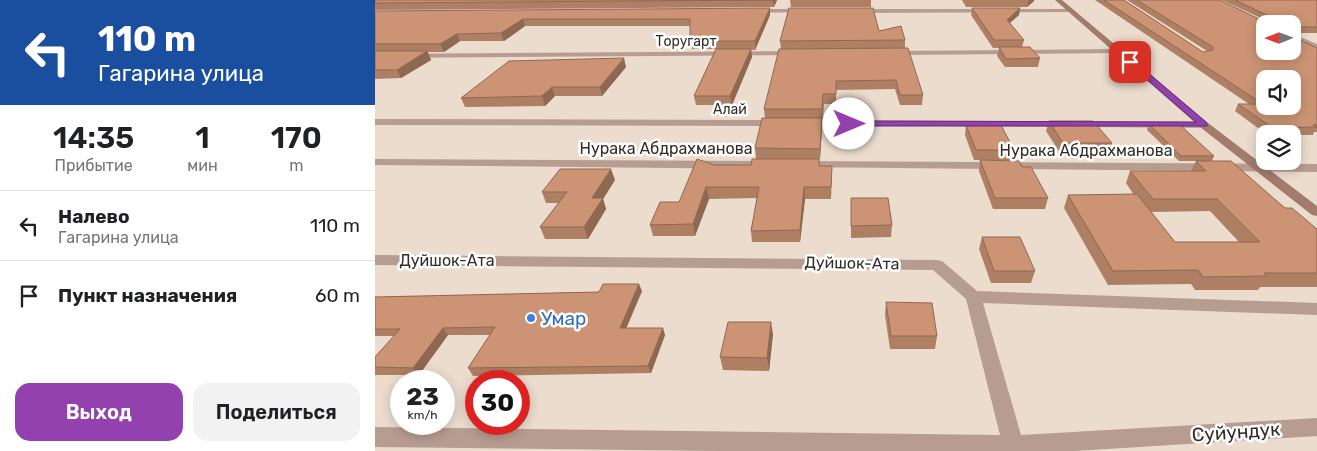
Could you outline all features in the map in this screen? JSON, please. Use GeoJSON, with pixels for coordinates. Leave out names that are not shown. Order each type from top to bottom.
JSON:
{"type":"FeatureCollection","features":[{"type":"Feature","properties":{"kind":"main road"},"geometry":{"type":"LineString","coordinates":[[1058,0],[1204,124],[1256,165]]}},
{"type":"Feature","properties":{"kind":"main road"},"geometry":{"type":"LineString","coordinates":[[1263,170],[1317,212]]}},
{"type":"Feature","properties":{"kind":"street"},"geometry":{"type":"LineString","coordinates":[[743,11],[813,11]]}},
{"type":"Feature","properties":{"kind":"street"},"geometry":{"type":"LineString","coordinates":[[852,11],[1071,11]]}},
{"type":"Feature","properties":{"kind":"street"},"geometry":{"type":"LineString","coordinates":[[1301,40],[1317,47]]}},
{"type":"Feature","properties":{"kind":"street"},"geometry":{"type":"LineString","coordinates":[[880,53],[1118,51]]}},
{"type":"Feature","properties":{"kind":"street","name":"Торугарт"},"geometry":{"type":"LineString","coordinates":[[375,56],[811,53]]}},
{"type":"Feature","properties":{"kind":"street","name":"Алай"},"geometry":{"type":"LineString","coordinates":[[375,122],[1204,124]]}},
{"type":"Feature","properties":{"kind":"street","name":"Нурака Абдрахманова"},"geometry":{"type":"LineString","coordinates":[[375,162],[1256,167]]}},
{"type":"Feature","properties":{"kind":"street","name":"Нурака Абдрахманова"},"geometry":{"type":"LineString","coordinates":[[1301,168],[1317,168]]}},
{"type":"Feature","properties":{"kind":"street","name":"Дуйшок-Ата"},"geometry":{"type":"LineString","coordinates":[[375,260],[937,265],[973,298]]}},
{"type":"Feature","properties":{"kind":"street"},"geometry":{"type":"LineString","coordinates":[[1013,446],[973,298],[1317,308]]}},
{"type":"Feature","properties":{"kind":"street","name":"Суйундук"},"geometry":{"type":"LineString","coordinates":[[375,437],[1013,446],[1317,427]]}},
{"type":"Feature","properties":{"kind":"building"},"geometry":{"type":"Polygon","coordinates":[[[375,0],[773,0],[375,3],[375,0]]]}},
{"type":"Feature","properties":{"kind":"building"},"geometry":{"type":"Polygon","coordinates":[[[1104,0],[1124,0],[1203,52],[1213,50],[1213,47],[1137,0],[1220,0],[1256,18],[1256,60],[1301,60],[1301,41],[1317,48],[1317,125],[1313,125],[1317,127],[1269,125],[1238,104],[1256,104],[1256,115],[1301,115],[1301,70],[1256,70],[1256,99],[1104,0]]]}},
{"type":"Feature","properties":{"kind":"building"},"geometry":{"type":"Polygon","coordinates":[[[1235,0],[1317,0],[1317,27],[1301,27],[1301,15],[1267,15],[1235,0]]]}},
{"type":"Feature","properties":{"kind":"building"},"geometry":{"type":"Polygon","coordinates":[[[770,8],[755,41],[690,41],[690,19],[523,19],[501,33],[457,34],[440,44],[375,44],[375,11],[770,8]]]}},
{"type":"Feature","properties":{"kind":"building"},"geometry":{"type":"Polygon","coordinates":[[[789,8],[873,8],[879,31],[901,26],[905,40],[780,41],[789,8]]]}},
{"type":"Feature","properties":{"kind":"building"},"geometry":{"type":"Polygon","coordinates":[[[972,8],[1020,8],[1007,20],[1024,40],[994,40],[972,8]]]}},
{"type":"Feature","properties":{"kind":"building"},"geometry":{"type":"Polygon","coordinates":[[[999,47],[1030,47],[1040,58],[1006,59],[999,47]]]}},
{"type":"Feature","properties":{"kind":"building"},"geometry":{"type":"Polygon","coordinates":[[[908,48],[923,95],[900,95],[896,80],[836,81],[836,94],[823,94],[822,109],[764,109],[779,49],[908,48]]]}},
{"type":"Feature","properties":{"kind":"building"},"geometry":{"type":"Polygon","coordinates":[[[716,49],[751,49],[730,96],[694,96],[716,49]]]}},
{"type":"Feature","properties":{"kind":"building"},"geometry":{"type":"Polygon","coordinates":[[[375,51],[427,51],[397,70],[375,70],[375,51]]]}},
{"type":"Feature","properties":{"kind":"building"},"geometry":{"type":"Polygon","coordinates":[[[624,58],[600,87],[552,87],[542,96],[461,98],[509,61],[624,58]]]}},
{"type":"Feature","properties":{"kind":"building"},"geometry":{"type":"Polygon","coordinates":[[[762,118],[822,118],[820,149],[755,148],[762,118]]]}},
{"type":"Feature","properties":{"kind":"building"},"geometry":{"type":"Polygon","coordinates":[[[1049,121],[1093,121],[1112,143],[1063,143],[1049,121]]]}},
{"type":"Feature","properties":{"kind":"building"},"geometry":{"type":"Polygon","coordinates":[[[1149,124],[1179,124],[1214,156],[1181,156],[1149,124]]]}},
{"type":"Feature","properties":{"kind":"building"},"geometry":{"type":"Polygon","coordinates":[[[966,125],[1001,125],[1014,150],[976,150],[966,125]]]}},
{"type":"Feature","properties":{"kind":"building"},"geometry":{"type":"Polygon","coordinates":[[[697,159],[714,165],[751,165],[752,159],[819,159],[819,166],[832,166],[831,187],[804,187],[800,230],[751,231],[759,187],[706,187],[693,224],[650,225],[660,202],[679,202],[697,159]]]}},
{"type":"Feature","properties":{"kind":"building"},"geometry":{"type":"Polygon","coordinates":[[[980,160],[1019,161],[1022,167],[1031,167],[1048,198],[995,198],[980,160]]]}},
{"type":"Feature","properties":{"kind":"building"},"geometry":{"type":"Polygon","coordinates":[[[1196,161],[1231,161],[1285,208],[1292,208],[1317,229],[1317,273],[1264,273],[1267,276],[1203,277],[1198,270],[1113,271],[1068,195],[1137,194],[1175,242],[1260,242],[1217,199],[1153,199],[1130,171],[1206,171],[1196,161]]]}},
{"type":"Feature","properties":{"kind":"building"},"geometry":{"type":"Polygon","coordinates":[[[560,169],[611,169],[592,198],[603,198],[584,227],[540,227],[567,192],[542,192],[560,169]]]}},
{"type":"Feature","properties":{"kind":"building"},"geometry":{"type":"Polygon","coordinates":[[[851,198],[888,198],[892,225],[851,226],[851,198]]]}},
{"type":"Feature","properties":{"kind":"building"},"geometry":{"type":"Polygon","coordinates":[[[982,237],[1020,237],[1035,271],[994,271],[982,237]]]}},
{"type":"Feature","properties":{"kind":"building"},"geometry":{"type":"Polygon","coordinates":[[[603,284],[639,284],[620,328],[663,328],[648,366],[468,368],[495,327],[443,328],[413,368],[375,367],[375,357],[400,329],[375,329],[375,297],[599,292],[603,284]]]}},
{"type":"Feature","properties":{"kind":"building"},"geometry":{"type":"Polygon","coordinates":[[[886,302],[932,303],[937,336],[891,336],[886,302]]]}},
{"type":"Feature","properties":{"kind":"building"},"geometry":{"type":"Polygon","coordinates":[[[728,322],[771,322],[767,358],[720,357],[728,322]]]}},
{"type":"Feature","properties":{"kind":"place","name":"Умар"},"geometry":{"type":"Point","coordinates":[531,318]}},
{"type":"Feature","properties":{"kind":"route"},"geometry":{"type":"LineString","coordinates":[[849,124],[1204,124],[1130,62]]}}]}
